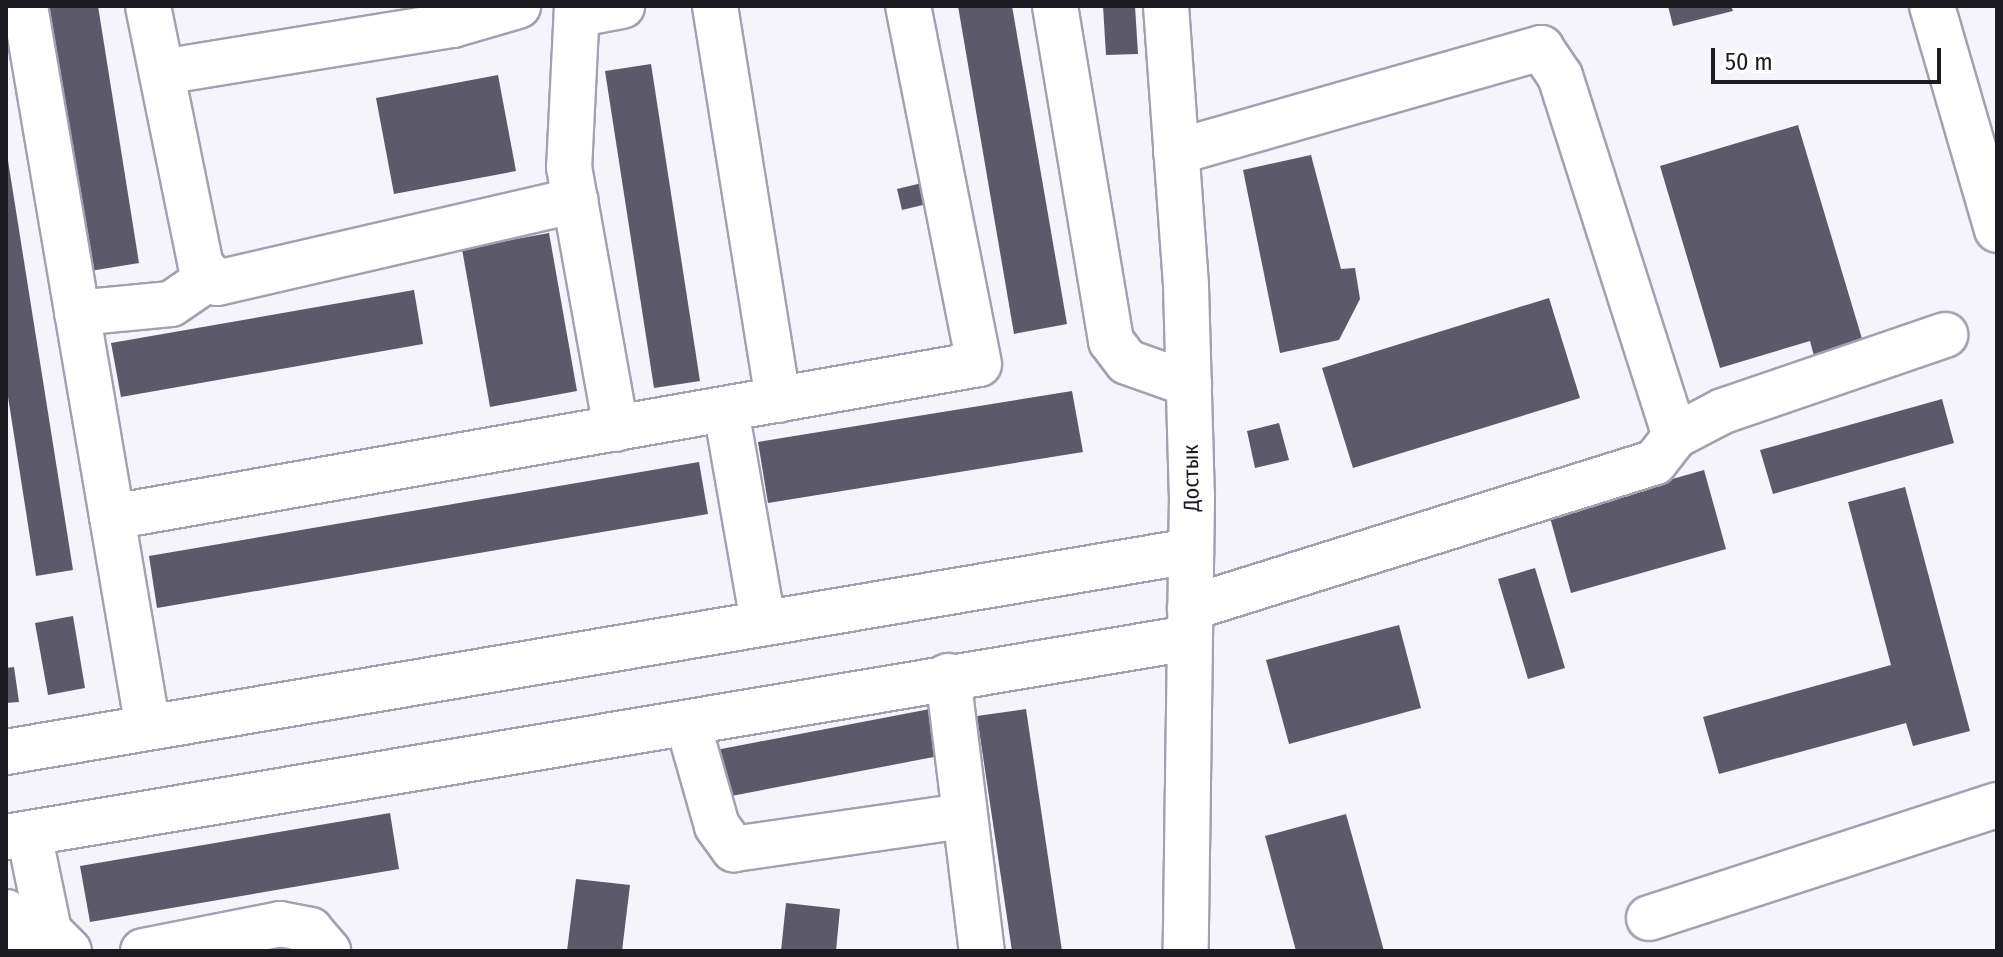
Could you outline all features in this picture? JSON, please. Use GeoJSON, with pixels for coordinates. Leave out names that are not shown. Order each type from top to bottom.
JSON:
{"type":"FeatureCollection","features":[{"type":"Feature","properties":{"kind":"street"},"geometry":{"type":"LineString","coordinates":[[25,6],[148,728]]}},
{"type":"Feature","properties":{"kind":"street"},"geometry":{"type":"LineString","coordinates":[[148,6],[209,278]]}},
{"type":"Feature","properties":{"kind":"street"},"geometry":{"type":"LineString","coordinates":[[162,72],[453,25],[518,6]]}},
{"type":"Feature","properties":{"kind":"street"},"geometry":{"type":"LineString","coordinates":[[616,429],[569,167],[578,10],[622,6]]}},
{"type":"Feature","properties":{"kind":"street"},"geometry":{"type":"LineString","coordinates":[[715,6],[778,400]]}},
{"type":"Feature","properties":{"kind":"street"},"geometry":{"type":"LineString","coordinates":[[112,517],[979,364],[908,6]]}},
{"type":"Feature","properties":{"kind":"street"},"geometry":{"type":"LineString","coordinates":[[1055,6],[1111,341],[1127,362],[1189,384]]}},
{"type":"Feature","properties":{"kind":"street","name":"Достык"},"geometry":{"type":"LineString","coordinates":[[1166,6],[1189,384],[1191,551],[1186,951]]}},
{"type":"Feature","properties":{"kind":"street"},"geometry":{"type":"LineString","coordinates":[[1932,6],[1997,230]]}},
{"type":"Feature","properties":{"kind":"street"},"geometry":{"type":"LineString","coordinates":[[1176,152],[1541,48],[1560,76],[1675,436]]}},
{"type":"Feature","properties":{"kind":"street"},"geometry":{"type":"LineString","coordinates":[[209,278],[229,286],[576,200]]}},
{"type":"Feature","properties":{"kind":"street"},"geometry":{"type":"LineString","coordinates":[[77,313],[171,304],[209,278]]}},
{"type":"Feature","properties":{"kind":"street"},"geometry":{"type":"LineString","coordinates":[[69,951],[49,931],[17,835],[688,724],[948,676],[1189,623],[1655,462],[1675,436],[1723,411],[1945,335]]}},
{"type":"Feature","properties":{"kind":"street"},"geometry":{"type":"LineString","coordinates":[[726,410],[763,623]]}},
{"type":"Feature","properties":{"kind":"street"},"geometry":{"type":"LineString","coordinates":[[6,752],[1191,551]]}},
{"type":"Feature","properties":{"kind":"street"},"geometry":{"type":"LineString","coordinates":[[948,676],[982,951]]}},
{"type":"Feature","properties":{"kind":"street"},"geometry":{"type":"LineString","coordinates":[[688,724],[717,826],[734,849],[964,816]]}},
{"type":"Feature","properties":{"kind":"street"},"geometry":{"type":"LineString","coordinates":[[1649,918],[1997,805]]}},
{"type":"Feature","properties":{"kind":"street"},"geometry":{"type":"LineString","coordinates":[[6,912],[15,951]]}},
{"type":"Feature","properties":{"kind":"street"},"geometry":{"type":"LineString","coordinates":[[143,951],[280,924],[310,930],[328,951]]}},
{"type":"Feature","properties":{"kind":"building"},"geometry":{"type":"Polygon","coordinates":[[[47,6],[98,6],[139,263],[90,271],[47,6]]]}},
{"type":"Feature","properties":{"kind":"building"},"geometry":{"type":"Polygon","coordinates":[[[958,6],[1012,6],[1067,324],[1014,334],[958,6]]]}},
{"type":"Feature","properties":{"kind":"building"},"geometry":{"type":"Polygon","coordinates":[[[1103,6],[1135,6],[1138,54],[1106,55],[1103,6]]]}},
{"type":"Feature","properties":{"kind":"building"},"geometry":{"type":"Polygon","coordinates":[[[1668,6],[1731,6],[1733,11],[1673,26],[1668,6]]]}},
{"type":"Feature","properties":{"kind":"building"},"geometry":{"type":"Polygon","coordinates":[[[651,64],[700,381],[654,388],[605,71],[651,64]]]}},
{"type":"Feature","properties":{"kind":"building"},"geometry":{"type":"Polygon","coordinates":[[[498,75],[516,171],[394,194],[376,98],[498,75]]]}},
{"type":"Feature","properties":{"kind":"building"},"geometry":{"type":"Polygon","coordinates":[[[1798,125],[1863,342],[1814,356],[1810,341],[1720,368],[1660,166],[1798,125]]]}},
{"type":"Feature","properties":{"kind":"building"},"geometry":{"type":"Polygon","coordinates":[[[6,148],[73,570],[36,576],[6,384],[6,148]]]}},
{"type":"Feature","properties":{"kind":"building"},"geometry":{"type":"Polygon","coordinates":[[[1311,155],[1341,269],[1355,268],[1360,299],[1339,340],[1280,353],[1243,170],[1311,155]]]}},
{"type":"Feature","properties":{"kind":"building"},"geometry":{"type":"Polygon","coordinates":[[[922,183],[927,204],[902,210],[897,189],[922,183]]]}},
{"type":"Feature","properties":{"kind":"building"},"geometry":{"type":"Polygon","coordinates":[[[549,233],[577,391],[490,407],[462,249],[549,233]]]}},
{"type":"Feature","properties":{"kind":"building"},"geometry":{"type":"Polygon","coordinates":[[[414,290],[423,344],[121,397],[111,343],[414,290]]]}},
{"type":"Feature","properties":{"kind":"building"},"geometry":{"type":"Polygon","coordinates":[[[1549,298],[1580,398],[1353,468],[1322,368],[1549,298]]]}},
{"type":"Feature","properties":{"kind":"building"},"geometry":{"type":"Polygon","coordinates":[[[1072,391],[1083,452],[768,503],[758,442],[1072,391]]]}},
{"type":"Feature","properties":{"kind":"building"},"geometry":{"type":"Polygon","coordinates":[[[1942,399],[1954,443],[1773,494],[1760,450],[1942,399]]]}},
{"type":"Feature","properties":{"kind":"building"},"geometry":{"type":"Polygon","coordinates":[[[1279,423],[1289,460],[1255,468],[1247,431],[1279,423]]]}},
{"type":"Feature","properties":{"kind":"building"},"geometry":{"type":"Polygon","coordinates":[[[699,462],[708,514],[157,608],[149,556],[699,462]]]}},
{"type":"Feature","properties":{"kind":"building"},"geometry":{"type":"Polygon","coordinates":[[[1704,470],[1726,549],[1571,593],[1549,514],[1704,470]]]}},
{"type":"Feature","properties":{"kind":"building"},"geometry":{"type":"Polygon","coordinates":[[[1905,487],[1970,731],[1913,746],[1906,723],[1719,774],[1703,717],[1891,665],[1848,502],[1905,487]]]}},
{"type":"Feature","properties":{"kind":"building"},"geometry":{"type":"Polygon","coordinates":[[[1535,568],[1565,668],[1528,679],[1498,579],[1535,568]]]}},
{"type":"Feature","properties":{"kind":"building"},"geometry":{"type":"Polygon","coordinates":[[[73,616],[85,688],[48,695],[35,623],[73,616]]]}},
{"type":"Feature","properties":{"kind":"building"},"geometry":{"type":"Polygon","coordinates":[[[1399,625],[1421,708],[1289,744],[1266,660],[1399,625]]]}},
{"type":"Feature","properties":{"kind":"building"},"geometry":{"type":"Polygon","coordinates":[[[14,667],[19,702],[6,703],[6,668],[14,667]]]}},
{"type":"Feature","properties":{"kind":"building"},"geometry":{"type":"Polygon","coordinates":[[[935,708],[944,755],[726,797],[716,750],[935,708]]]}},
{"type":"Feature","properties":{"kind":"building"},"geometry":{"type":"Polygon","coordinates":[[[1026,709],[1062,951],[1012,951],[977,716],[1026,709]]]}},
{"type":"Feature","properties":{"kind":"building"},"geometry":{"type":"Polygon","coordinates":[[[390,813],[399,869],[90,922],[80,866],[390,813]]]}},
{"type":"Feature","properties":{"kind":"building"},"geometry":{"type":"Polygon","coordinates":[[[1346,814],[1384,951],[1296,951],[1265,836],[1346,814]]]}},
{"type":"Feature","properties":{"kind":"building"},"geometry":{"type":"Polygon","coordinates":[[[576,879],[630,885],[622,951],[567,951],[576,879]]]}},
{"type":"Feature","properties":{"kind":"building"},"geometry":{"type":"Polygon","coordinates":[[[786,903],[840,909],[836,951],[781,951],[786,903]]]}}]}
